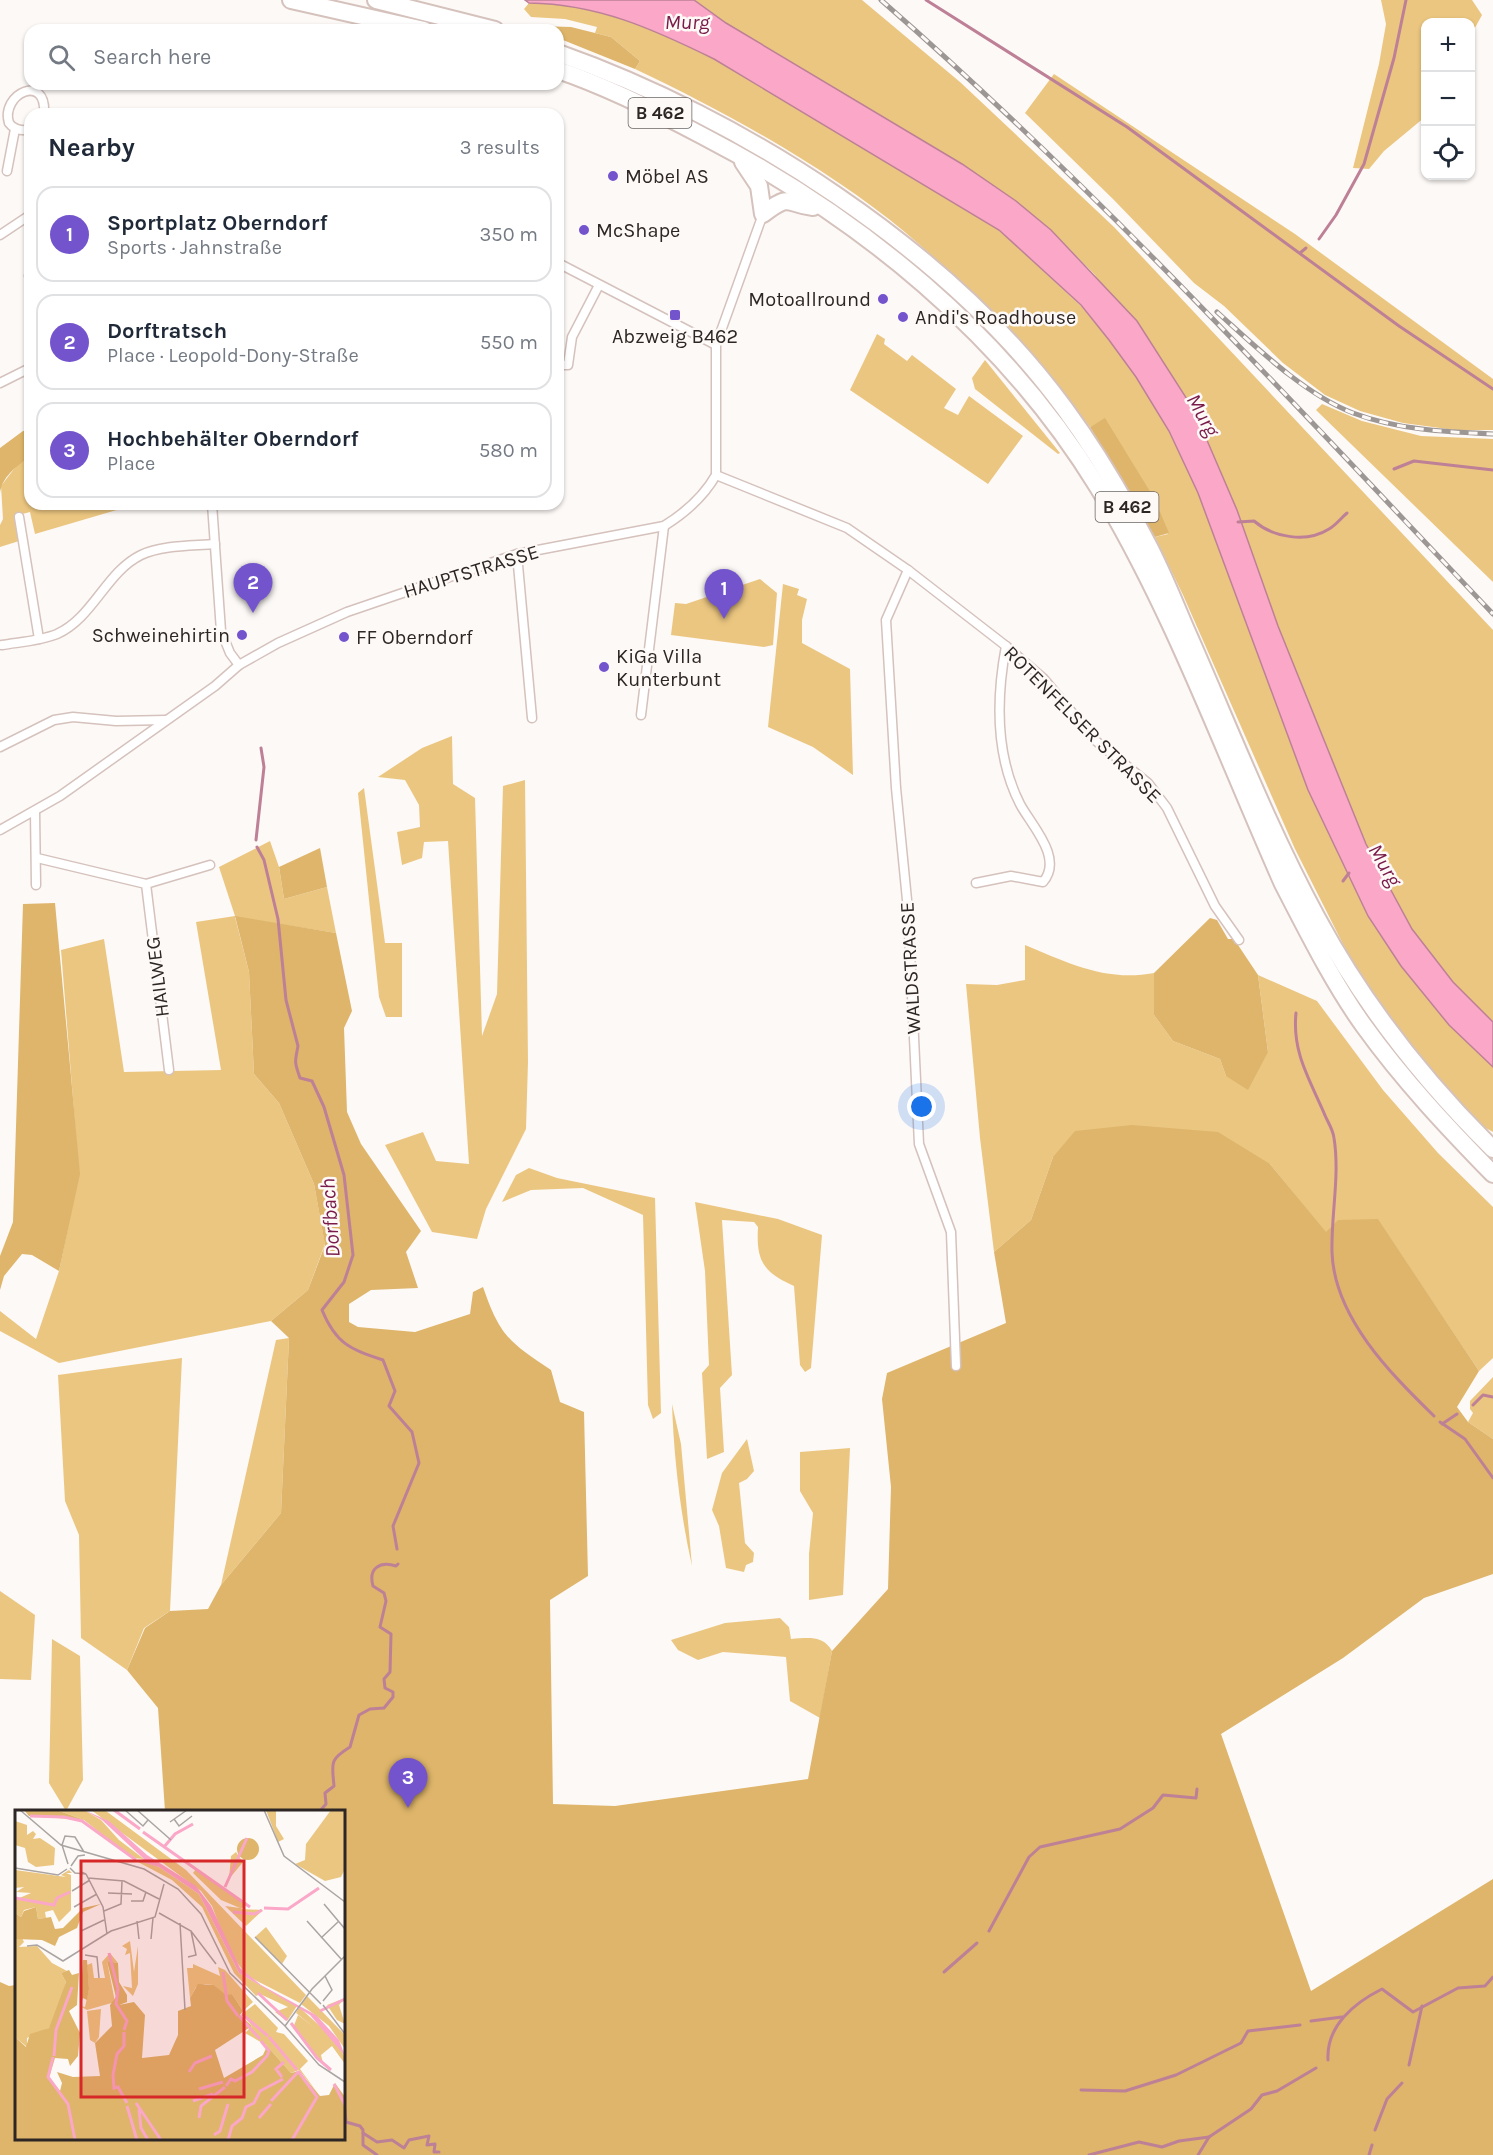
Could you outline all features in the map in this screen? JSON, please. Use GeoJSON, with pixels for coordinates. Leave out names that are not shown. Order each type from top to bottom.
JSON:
{"type":"FeatureCollection","features":[{"type":"Feature","properties":{"kind":"highway"},"geometry":{"type":"LineString","coordinates":[[291,0],[397,24]]}},
{"type":"Feature","properties":{"kind":"highway"},"geometry":{"type":"LineString","coordinates":[[376,0],[471,24]]}},
{"type":"Feature","properties":{"kind":"highway","name":"B 462"},"geometry":{"type":"LineString","coordinates":[[564,56],[668,99],[749,141],[829,190],[891,235],[950,286],[1009,342],[1064,408],[1109,475],[1149,546],[1258,794],[1317,919],[1388,1028],[1441,1097],[1493,1149]]}},
{"type":"Feature","properties":{"kind":"highway","name":"B 462"},"geometry":{"type":"LineString","coordinates":[[564,73],[668,117],[738,154],[822,206],[889,255],[953,309],[996,353],[1050,419],[1097,486],[1136,555],[1283,884],[1309,934],[1363,1025],[1428,1107],[1493,1174]]}},
{"type":"Feature","properties":{"kind":"highway"},"geometry":{"type":"LineString","coordinates":[[738,154],[759,186],[763,214],[778,203],[787,200],[810,207],[822,206]]}},
{"type":"Feature","properties":{"kind":"street"},"geometry":{"type":"LineString","coordinates":[[24,130],[15,129],[3,118],[3,104],[17,92],[32,92],[41,98],[43,108]]}},
{"type":"Feature","properties":{"kind":"street"},"geometry":{"type":"LineString","coordinates":[[7,171],[15,129]]}},
{"type":"Feature","properties":{"kind":"street"},"geometry":{"type":"LineString","coordinates":[[716,475],[716,345],[763,214]]}},
{"type":"Feature","properties":{"kind":"street"},"geometry":{"type":"LineString","coordinates":[[0,235],[24,219]]}},
{"type":"Feature","properties":{"kind":"street"},"geometry":{"type":"LineString","coordinates":[[564,266],[716,345]]}},
{"type":"Feature","properties":{"kind":"street"},"geometry":{"type":"LineString","coordinates":[[564,365],[568,365],[572,337],[599,285]]}},
{"type":"Feature","properties":{"kind":"street"},"geometry":{"type":"LineString","coordinates":[[0,384],[24,371]]}},
{"type":"Feature","properties":{"kind":"street","name":"HAUPTSTRASSE"},"geometry":{"type":"LineString","coordinates":[[0,830],[35,811],[215,686],[239,665],[278,643],[347,612],[517,554],[664,526],[678,517],[709,488],[716,475]]}},
{"type":"Feature","properties":{"kind":"street","name":"ROTENFELSER STRASSE"},"geometry":{"type":"LineString","coordinates":[[716,475],[847,528],[908,570],[1006,646],[1044,679],[1096,741],[1148,783],[1167,808],[1215,906],[1239,940]]}},
{"type":"Feature","properties":{"kind":"street"},"geometry":{"type":"LineString","coordinates":[[212,510],[221,631],[230,653],[239,665]]}},
{"type":"Feature","properties":{"kind":"street"},"geometry":{"type":"LineString","coordinates":[[19,517],[39,639]]}},
{"type":"Feature","properties":{"kind":"street"},"geometry":{"type":"LineString","coordinates":[[641,715],[664,526]]}},
{"type":"Feature","properties":{"kind":"street"},"geometry":{"type":"LineString","coordinates":[[2,645],[58,634],[75,622],[123,566],[142,554],[163,549],[215,544]]}},
{"type":"Feature","properties":{"kind":"street"},"geometry":{"type":"LineString","coordinates":[[517,554],[532,718]]}},
{"type":"Feature","properties":{"kind":"street","name":"WALDSTRASSE"},"geometry":{"type":"LineString","coordinates":[[908,570],[886,620],[895,766],[908,910],[919,1144],[951,1232],[956,1366]]}},
{"type":"Feature","properties":{"kind":"street"},"geometry":{"type":"LineString","coordinates":[[976,883],[1011,876],[1042,882],[1049,865],[1045,843],[1021,804],[1005,766],[999,682],[1006,646]]}},
{"type":"Feature","properties":{"kind":"street"},"geometry":{"type":"LineString","coordinates":[[0,747],[54,720],[73,717],[116,721],[166,720]]}},
{"type":"Feature","properties":{"kind":"street"},"geometry":{"type":"LineString","coordinates":[[35,811],[36,885]]}},
{"type":"Feature","properties":{"kind":"street"},"geometry":{"type":"LineString","coordinates":[[37,858],[146,884],[210,866]]}},
{"type":"Feature","properties":{"kind":"street","name":"HAILWEG"},"geometry":{"type":"LineString","coordinates":[[146,884],[169,1070]]}},
{"type":"Feature","properties":{"kind":"shaded area"},"geometry":{"type":"Polygon","coordinates":[[[694,0],[862,0],[960,82],[1114,227],[1493,630],[1493,1022],[1453,982],[1412,929],[1366,844],[1278,626],[1237,510],[1095,275],[1051,230],[1016,201],[961,164],[726,23],[694,0]]]}},
{"type":"Feature","properties":{"kind":"shaded area"},"geometry":{"type":"Polygon","coordinates":[[[1381,0],[1472,0],[1482,15],[1475,28],[1475,18],[1421,18],[1421,120],[1384,151],[1369,169],[1353,168],[1379,64],[1386,24],[1381,0]]]}},
{"type":"Feature","properties":{"kind":"shaded area"},"geometry":{"type":"Polygon","coordinates":[[[529,3],[554,4],[602,13],[647,28],[714,59],[999,230],[1081,306],[1136,377],[1169,431],[1198,493],[1308,790],[1368,916],[1401,966],[1449,1025],[1493,1067],[1493,1132],[1478,1124],[1443,1085],[1396,1025],[1350,958],[1295,849],[1183,595],[1155,537],[1168,534],[1105,419],[1090,427],[956,278],[876,209],[776,143],[635,69],[640,61],[611,37],[595,33],[597,27],[565,19],[531,17],[524,9],[529,3]]]}},
{"type":"Feature","properties":{"kind":"shaded area"},"geometry":{"type":"Polygon","coordinates":[[[564,27],[611,37],[640,61],[635,69],[564,40],[564,27]]]}},
{"type":"Feature","properties":{"kind":"shaded area"},"geometry":{"type":"Polygon","coordinates":[[[1054,74],[1295,234],[1493,379],[1493,430],[1455,430],[1403,423],[1360,411],[1325,395],[1283,363],[1224,306],[1194,283],[1025,113],[1054,74]]]}},
{"type":"Feature","properties":{"kind":"shaded area"},"geometry":{"type":"Polygon","coordinates":[[[877,334],[885,339],[884,344],[907,361],[912,355],[956,389],[944,408],[958,415],[969,396],[1023,436],[988,484],[850,390],[877,334]]]}},
{"type":"Feature","properties":{"kind":"shaded area"},"geometry":{"type":"Polygon","coordinates":[[[985,360],[1060,453],[1058,454],[975,389],[972,378],[985,360]]]}},
{"type":"Feature","properties":{"kind":"shaded area"},"geometry":{"type":"Polygon","coordinates":[[[1322,404],[1362,421],[1421,436],[1493,439],[1493,582],[1316,410],[1322,404]]]}},
{"type":"Feature","properties":{"kind":"shaded area"},"geometry":{"type":"Polygon","coordinates":[[[1105,418],[1154,498],[1169,533],[1155,537],[1090,427],[1105,418]]]}},
{"type":"Feature","properties":{"kind":"shaded area"},"geometry":{"type":"Polygon","coordinates":[[[23,431],[24,461],[7,477],[0,494],[0,448],[23,431]]]}},
{"type":"Feature","properties":{"kind":"shaded area"},"geometry":{"type":"Polygon","coordinates":[[[24,461],[24,510],[117,510],[35,534],[30,512],[15,516],[19,541],[0,547],[0,525],[3,519],[1,486],[17,465],[24,461]]]}},
{"type":"Feature","properties":{"kind":"shaded area"},"geometry":{"type":"Polygon","coordinates":[[[760,579],[777,593],[773,645],[764,647],[671,635],[675,603],[686,604],[760,579]]]}},
{"type":"Feature","properties":{"kind":"shaded area"},"geometry":{"type":"Polygon","coordinates":[[[783,584],[799,589],[797,595],[807,599],[802,620],[802,643],[850,669],[853,775],[813,747],[768,727],[783,584]]]}},
{"type":"Feature","properties":{"kind":"shaded area"},"geometry":{"type":"Polygon","coordinates":[[[452,736],[453,784],[475,798],[482,1036],[497,994],[503,786],[525,780],[528,1062],[526,1129],[486,1209],[477,1239],[432,1232],[385,1145],[423,1132],[436,1161],[469,1164],[448,841],[424,842],[422,858],[402,865],[397,832],[420,827],[419,805],[405,780],[378,777],[422,748],[452,736]]]}},
{"type":"Feature","properties":{"kind":"shaded area"},"geometry":{"type":"Polygon","coordinates":[[[364,788],[385,943],[402,943],[402,1017],[386,1017],[379,997],[358,793],[364,788]]]}},
{"type":"Feature","properties":{"kind":"shaded area"},"geometry":{"type":"Polygon","coordinates":[[[270,841],[279,867],[284,899],[327,887],[336,933],[235,917],[249,972],[254,1074],[279,1103],[314,1184],[325,1244],[308,1290],[271,1321],[59,1363],[0,1331],[0,1311],[36,1339],[59,1271],[79,1174],[61,950],[104,939],[124,1072],[221,1070],[196,922],[235,916],[219,867],[270,841]]]}},
{"type":"Feature","properties":{"kind":"shaded area"},"geometry":{"type":"Polygon","coordinates":[[[320,848],[327,887],[284,899],[279,867],[320,848]]]}},
{"type":"Feature","properties":{"kind":"shaded area"},"geometry":{"type":"Polygon","coordinates":[[[55,903],[80,1174],[59,1271],[32,1255],[22,1254],[4,1276],[0,1290],[0,1256],[13,1222],[23,904],[55,903]]]}},
{"type":"Feature","properties":{"kind":"shaded area"},"geometry":{"type":"Polygon","coordinates":[[[235,916],[336,933],[352,1011],[344,1028],[347,1112],[361,1144],[421,1231],[406,1252],[418,1288],[371,1290],[349,1304],[349,1322],[358,1327],[415,1332],[470,1314],[473,1292],[483,1287],[495,1317],[508,1336],[525,1352],[551,1370],[560,1402],[584,1412],[588,1576],[550,1600],[553,1804],[615,1806],[808,1779],[832,1651],[888,1589],[891,1487],[882,1399],[887,1373],[1006,1323],[994,1252],[1031,1220],[1053,1157],[1075,1131],[1132,1125],[1218,1132],[1270,1164],[1326,1232],[1338,1220],[1378,1219],[1479,1371],[1457,1407],[1468,1422],[1493,1439],[1493,1574],[1424,1598],[1343,1658],[1221,1734],[1311,1991],[1493,1879],[1493,2155],[0,2155],[0,1982],[9,1986],[15,1985],[15,2140],[345,2140],[345,1810],[165,1810],[158,1708],[127,1670],[145,1628],[170,1611],[208,1609],[221,1585],[281,1513],[289,1338],[271,1321],[308,1290],[325,1245],[314,1184],[279,1103],[254,1074],[249,972],[235,916]]]}},
{"type":"Feature","properties":{"kind":"shaded area"},"geometry":{"type":"Polygon","coordinates":[[[1210,918],[1217,920],[1228,939],[1234,939],[1258,975],[1268,1052],[1248,1090],[1226,1076],[1220,1059],[1173,1041],[1154,1015],[1154,973],[1210,918]]]}},
{"type":"Feature","properties":{"kind":"shaded area"},"geometry":{"type":"Polygon","coordinates":[[[1025,945],[1072,964],[1103,973],[1136,975],[1154,973],[1154,1015],[1173,1041],[1220,1059],[1226,1076],[1268,1052],[1258,975],[1317,1001],[1383,1090],[1438,1153],[1493,1207],[1493,1358],[1479,1371],[1378,1220],[1326,1233],[1270,1164],[1053,1157],[1031,1220],[994,1252],[980,1138],[966,984],[997,985],[1025,980],[1025,945]]]}},
{"type":"Feature","properties":{"kind":"shaded area"},"geometry":{"type":"Polygon","coordinates":[[[529,1168],[557,1178],[655,1198],[661,1413],[653,1419],[648,1405],[643,1215],[583,1188],[531,1190],[502,1202],[516,1175],[529,1168]]]}},
{"type":"Feature","properties":{"kind":"shaded area"},"geometry":{"type":"Polygon","coordinates":[[[695,1202],[778,1219],[822,1235],[811,1368],[805,1372],[800,1365],[794,1286],[775,1276],[764,1264],[758,1249],[758,1227],[754,1222],[722,1220],[732,1375],[720,1388],[724,1452],[707,1459],[702,1373],[709,1365],[705,1271],[695,1202]]]}},
{"type":"Feature","properties":{"kind":"shaded area"},"geometry":{"type":"Polygon","coordinates":[[[289,1338],[281,1513],[221,1585],[276,1340],[289,1338]]]}},
{"type":"Feature","properties":{"kind":"shaded area"},"geometry":{"type":"Polygon","coordinates":[[[182,1358],[170,1611],[144,1628],[127,1670],[81,1638],[79,1535],[65,1501],[58,1375],[182,1358]]]}},
{"type":"Feature","properties":{"kind":"shaded area"},"geometry":{"type":"Polygon","coordinates":[[[1493,1377],[1493,1439],[1468,1422],[1473,1413],[1470,1409],[1470,1401],[1493,1377]]]}},
{"type":"Feature","properties":{"kind":"shaded area"},"geometry":{"type":"Polygon","coordinates":[[[672,1404],[681,1444],[692,1566],[678,1485],[672,1404]]]}},
{"type":"Feature","properties":{"kind":"shaded area"},"geometry":{"type":"Polygon","coordinates":[[[747,1439],[754,1471],[747,1479],[739,1483],[745,1543],[754,1553],[753,1562],[746,1565],[744,1572],[726,1568],[719,1526],[712,1510],[722,1473],[747,1439]]]}},
{"type":"Feature","properties":{"kind":"shaded area"},"geometry":{"type":"Polygon","coordinates":[[[850,1448],[843,1595],[809,1600],[809,1554],[813,1513],[800,1491],[800,1452],[850,1448]]]}},
{"type":"Feature","properties":{"kind":"shaded area"},"geometry":{"type":"Polygon","coordinates":[[[0,1591],[35,1615],[31,1680],[0,1679],[0,1591]]]}},
{"type":"Feature","properties":{"kind":"shaded area"},"geometry":{"type":"Polygon","coordinates":[[[780,1618],[789,1627],[791,1639],[820,1640],[832,1651],[820,1718],[790,1701],[786,1657],[723,1652],[698,1660],[678,1650],[671,1640],[725,1623],[780,1618]]]}},
{"type":"Feature","properties":{"kind":"shaded area"},"geometry":{"type":"Polygon","coordinates":[[[52,1639],[80,1656],[83,1780],[67,1810],[49,1783],[52,1639]]]}},
{"type":"Feature","properties":{"kind":"water","name":"Murg"},"geometry":{"type":"Polygon","coordinates":[[[525,0],[694,0],[726,23],[962,164],[1016,201],[1051,230],[1137,321],[1194,410],[1237,510],[1278,626],[1366,844],[1412,929],[1453,982],[1493,1022],[1493,1067],[1449,1025],[1401,966],[1368,916],[1308,790],[1198,493],[1169,431],[1136,377],[1081,305],[999,230],[714,59],[647,28],[602,13],[554,4],[529,3],[525,0]]]}},
{"type":"Feature","properties":{"kind":"waterway"},"geometry":{"type":"LineString","coordinates":[[926,0],[1127,127],[1399,326],[1493,389]]}},
{"type":"Feature","properties":{"kind":"waterway"},"geometry":{"type":"LineString","coordinates":[[1319,239],[1336,215],[1364,164],[1394,58],[1406,0]]}},
{"type":"Feature","properties":{"kind":"waterway"},"geometry":{"type":"LineString","coordinates":[[1300,253],[1306,248]]}},
{"type":"Feature","properties":{"kind":"waterway"},"geometry":{"type":"LineString","coordinates":[[1394,469],[1414,461],[1493,470]]}},
{"type":"Feature","properties":{"kind":"waterway"},"geometry":{"type":"LineString","coordinates":[[1238,522],[1254,521],[1281,535],[1301,537],[1329,529],[1347,513]]}},
{"type":"Feature","properties":{"kind":"waterway","name":"Dorfbach"},"geometry":{"type":"LineString","coordinates":[[256,840],[264,767],[261,748]]}},
{"type":"Feature","properties":{"kind":"waterway","name":"Dorfbach"},"geometry":{"type":"LineString","coordinates":[[257,847],[264,860],[278,919],[286,1000],[298,1046],[297,1068],[300,1078],[312,1081],[324,1107],[344,1175],[353,1255],[344,1282],[322,1310],[333,1331],[345,1344],[383,1360],[395,1391],[389,1406],[412,1432],[419,1463],[393,1526],[397,1549]]}},
{"type":"Feature","properties":{"kind":"waterway"},"geometry":{"type":"LineString","coordinates":[[1343,881],[1349,873]]}},
{"type":"Feature","properties":{"kind":"waterway"},"geometry":{"type":"LineString","coordinates":[[1296,1013],[1295,1027],[1299,1053],[1334,1138],[1336,1181],[1332,1252],[1335,1276],[1343,1299],[1367,1342],[1434,1416]]}},
{"type":"Feature","properties":{"kind":"waterway"},"geometry":{"type":"LineString","coordinates":[[1473,1405],[1483,1395],[1493,1397]]}},
{"type":"Feature","properties":{"kind":"waterway"},"geometry":{"type":"LineString","coordinates":[[1442,1424],[1457,1414]]}},
{"type":"Feature","properties":{"kind":"waterway"},"geometry":{"type":"LineString","coordinates":[[1440,1422],[1465,1439],[1493,1478]]}},
{"type":"Feature","properties":{"kind":"waterway","name":"Dorfbach"},"geometry":{"type":"LineString","coordinates":[[321,1810],[326,1804],[325,1793],[334,1786],[333,1763],[338,1755],[350,1747],[359,1715],[370,1709],[384,1708],[393,1697],[393,1692],[385,1688],[384,1679],[390,1672],[391,1634],[380,1627],[386,1601],[384,1593],[373,1586],[372,1575],[380,1565],[396,1566],[398,1564]]}},
{"type":"Feature","properties":{"kind":"waterway"},"geometry":{"type":"LineString","coordinates":[[989,1931],[1029,1857],[1040,1847],[1120,1829],[1153,1808],[1163,1795],[1196,1798],[1197,1789]]}},
{"type":"Feature","properties":{"kind":"waterway"},"geometry":{"type":"LineString","coordinates":[[944,1972],[977,1943]]}},
{"type":"Feature","properties":{"kind":"waterway"},"geometry":{"type":"LineString","coordinates":[[1328,2060],[1329,2048],[1337,2026],[1361,2001],[1382,1989],[1413,2012],[1458,1988],[1485,1986],[1493,1977]]}},
{"type":"Feature","properties":{"kind":"waterway"},"geometry":{"type":"LineString","coordinates":[[1409,2065],[1422,2006]]}},
{"type":"Feature","properties":{"kind":"waterway"},"geometry":{"type":"LineString","coordinates":[[1311,2021],[1342,2017]]}},
{"type":"Feature","properties":{"kind":"waterway"},"geometry":{"type":"LineString","coordinates":[[1081,2090],[1125,2091],[1176,2075],[1241,2043],[1248,2031],[1300,2025]]}},
{"type":"Feature","properties":{"kind":"waterway"},"geometry":{"type":"LineString","coordinates":[[1198,2155],[1209,2137],[1251,2109],[1262,2095],[1277,2091],[1316,2068]]}},
{"type":"Feature","properties":{"kind":"waterway"},"geometry":{"type":"LineString","coordinates":[[1375,2130],[1387,2099],[1402,2083]]}},
{"type":"Feature","properties":{"kind":"waterway","name":"Dorfbach"},"geometry":{"type":"LineString","coordinates":[[345,2112],[346,2122],[360,2126],[363,2130],[363,2145],[377,2155]]}},
{"type":"Feature","properties":{"kind":"waterway"},"geometry":{"type":"LineString","coordinates":[[363,2133],[377,2142],[392,2140],[404,2148],[409,2140],[429,2136],[427,2145],[435,2144],[434,2152],[439,2152]]}},
{"type":"Feature","properties":{"kind":"waterway"},"geometry":{"type":"LineString","coordinates":[[1089,2155],[1139,2142],[1162,2147],[1179,2141],[1209,2137]]}},
{"type":"Feature","properties":{"kind":"waterway"},"geometry":{"type":"LineString","coordinates":[[1369,2155],[1372,2145]]}},
{"type":"Feature","properties":{"kind":"railway"},"geometry":{"type":"LineString","coordinates":[[881,0],[962,72],[1118,222],[1493,614]]}},
{"type":"Feature","properties":{"kind":"railway"},"geometry":{"type":"LineString","coordinates":[[1217,312],[1299,382],[1335,405],[1353,413],[1405,427],[1493,434]]}},
{"type":"Feature","properties":{"kind":"place","name":"Möbel AS"},"geometry":{"type":"Point","coordinates":[613,176]}},
{"type":"Feature","properties":{"kind":"place","name":"McShape"},"geometry":{"type":"Point","coordinates":[584,230]}},
{"type":"Feature","properties":{"kind":"place","name":"Motoallround"},"geometry":{"type":"Point","coordinates":[883,299]}},
{"type":"Feature","properties":{"kind":"place","name":"Abzweig B462"},"geometry":{"type":"Point","coordinates":[675,315]}},
{"type":"Feature","properties":{"kind":"place","name":"Andi's Roadhouse"},"geometry":{"type":"Point","coordinates":[903,317]}},
{"type":"Feature","properties":{"kind":"place","name":"Dorftratsch"},"geometry":{"type":"Point","coordinates":[253,613]}},
{"type":"Feature","properties":{"kind":"place","name":"Sportplatz Oberndorf"},"geometry":{"type":"Point","coordinates":[724,619]}},
{"type":"Feature","properties":{"kind":"place","name":"Schweinehirtin"},"geometry":{"type":"Point","coordinates":[242,635]}},
{"type":"Feature","properties":{"kind":"place","name":"FF Oberndorf"},"geometry":{"type":"Point","coordinates":[344,637]}},
{"type":"Feature","properties":{"kind":"place","name":"KiGa Villa Kunterbunt"},"geometry":{"type":"Point","coordinates":[604,667]}},
{"type":"Feature","properties":{"kind":"place","name":"Hochbehälter Oberndorf"},"geometry":{"type":"Point","coordinates":[408,1808]}}]}
